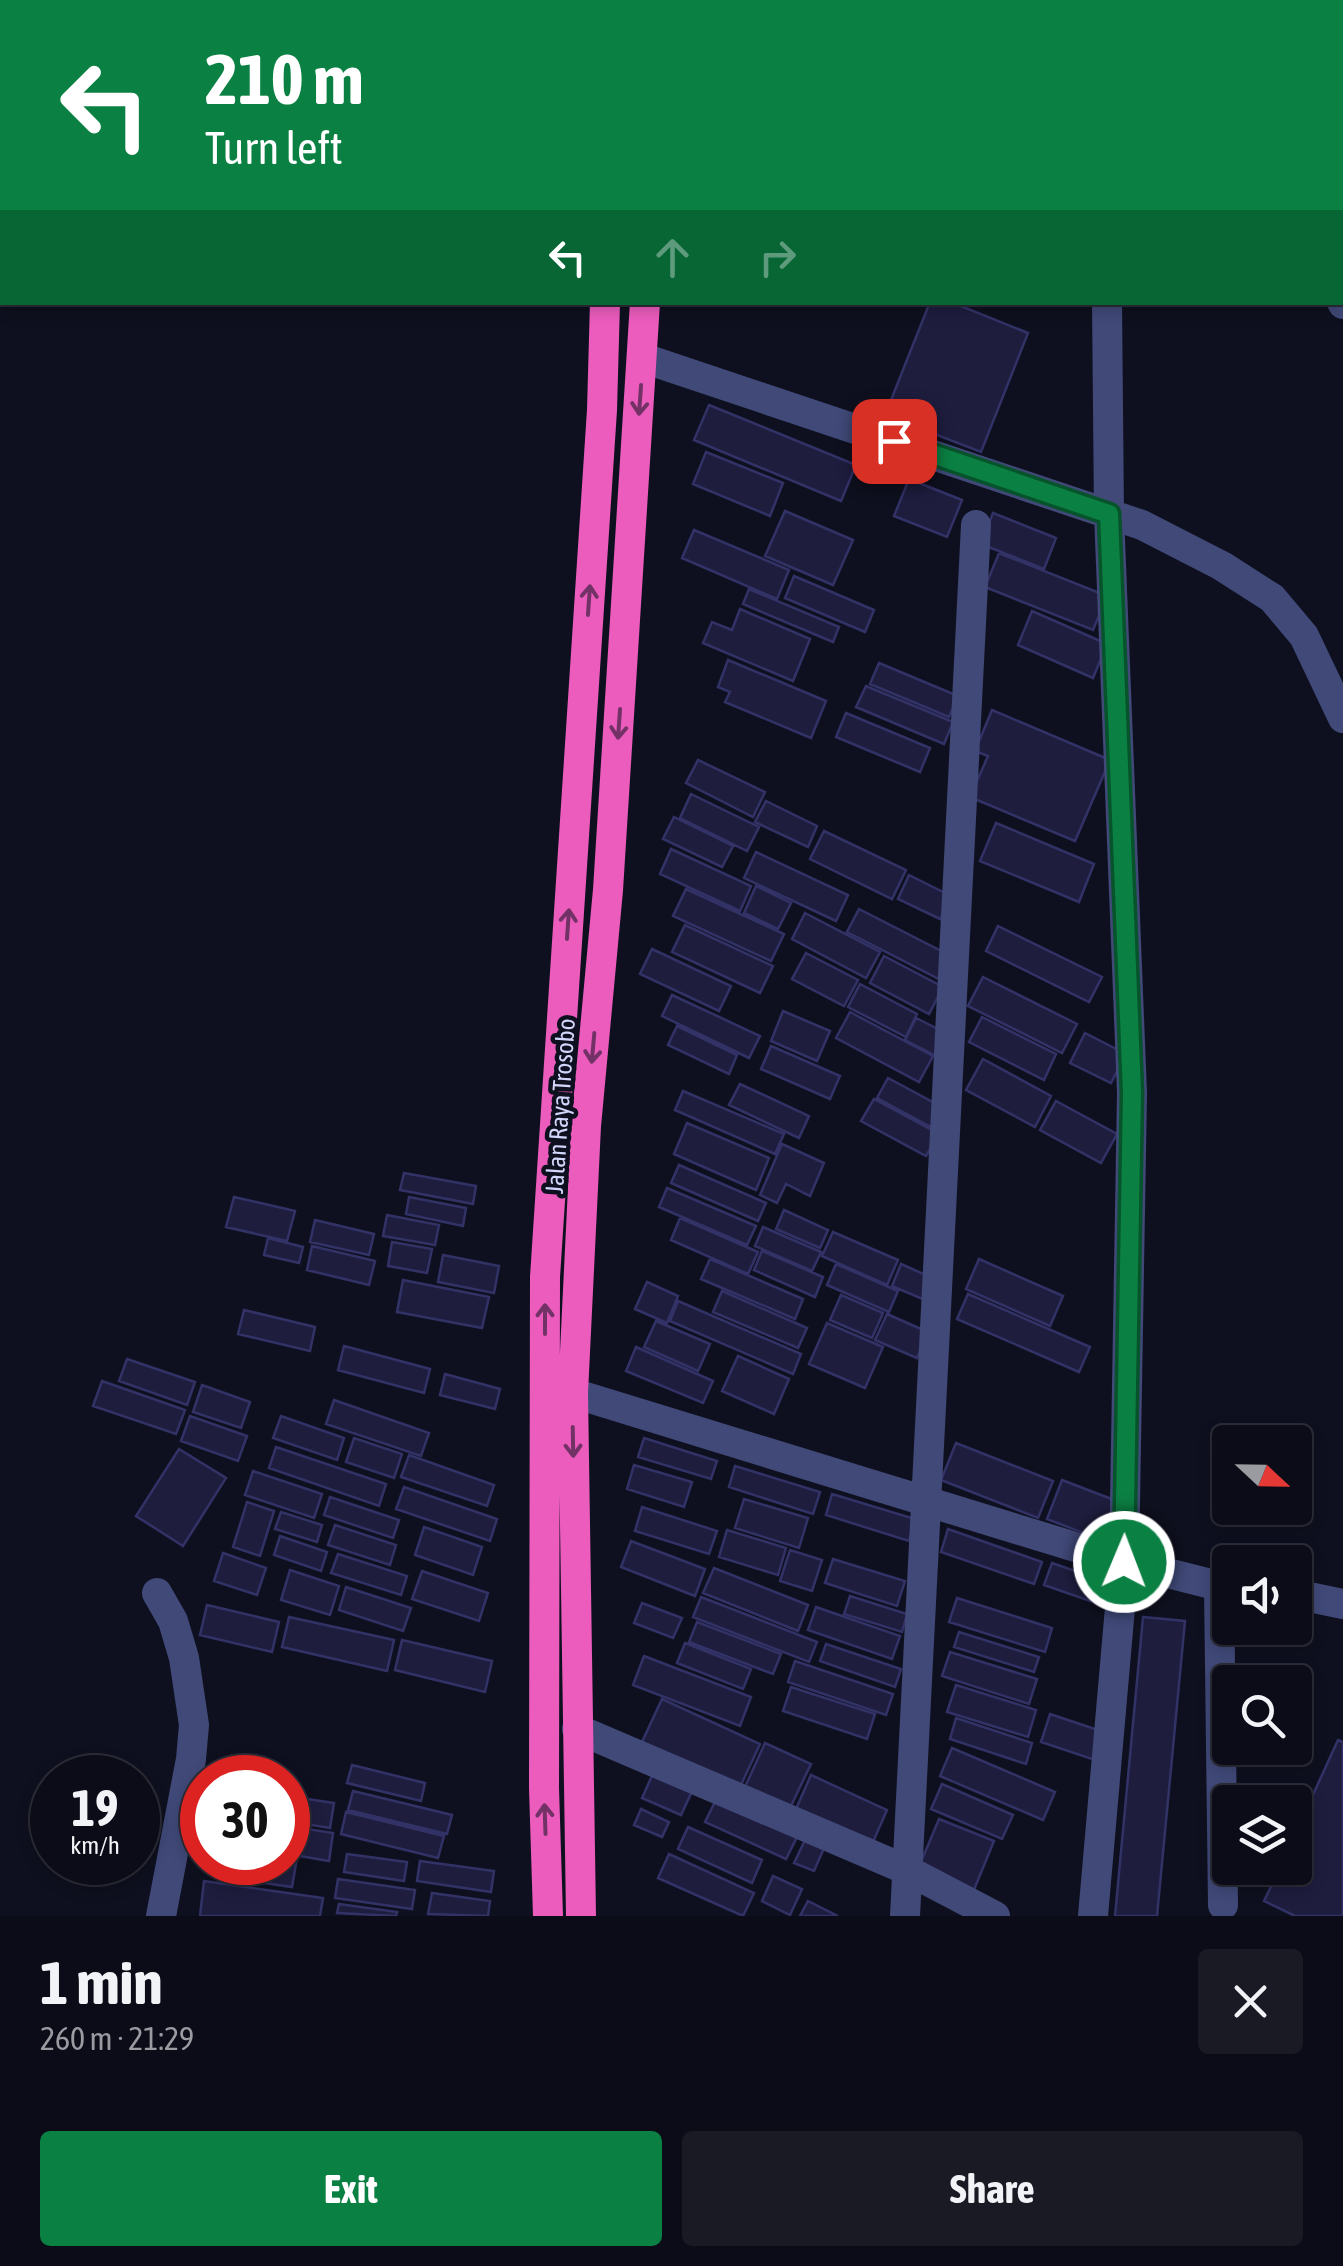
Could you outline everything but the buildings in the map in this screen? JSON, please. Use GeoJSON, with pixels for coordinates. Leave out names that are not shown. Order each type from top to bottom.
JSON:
{"type":"FeatureCollection","features":[{"type":"Feature","properties":{"kind":"highway","name":"Jalan Raya Trosobo"},"geometry":{"type":"LineString","coordinates":[[548,1916],[545,1277],[606,305]]}},
{"type":"Feature","properties":{"kind":"highway","name":"Jalan Raya Trosobo"},"geometry":{"type":"LineString","coordinates":[[581,1916],[573,1394],[586,1126],[608,890],[645,305]]}},
{"type":"Feature","properties":{"kind":"highway"},"geometry":{"type":"LineString","coordinates":[[544,1688],[577,1715]]}},
{"type":"Feature","properties":{"kind":"street"},"geometry":{"type":"LineString","coordinates":[[1094,1916],[1138,1565],[1122,518],[1107,305]]}},
{"type":"Feature","properties":{"kind":"street"},"geometry":{"type":"LineString","coordinates":[[643,358],[1122,518],[1222,566],[1272,598],[1304,636],[1343,718]]}},
{"type":"Feature","properties":{"kind":"street"},"geometry":{"type":"LineString","coordinates":[[905,1916],[976,525]]}},
{"type":"Feature","properties":{"kind":"street"},"geometry":{"type":"LineString","coordinates":[[573,1394],[1212,1584]]}},
{"type":"Feature","properties":{"kind":"street"},"geometry":{"type":"LineString","coordinates":[[157,1593],[173,1621],[184,1658],[194,1725],[161,1916]]}},
{"type":"Feature","properties":{"kind":"street"},"geometry":{"type":"LineString","coordinates":[[1312,1598],[1343,1604]]}},
{"type":"Feature","properties":{"kind":"street"},"geometry":{"type":"LineString","coordinates":[[1223,1906],[1224,1645]]}},
{"type":"Feature","properties":{"kind":"street"},"geometry":{"type":"LineString","coordinates":[[577,1715],[907,1870],[995,1916]]}},
{"type":"Feature","properties":{"kind":"route"},"geometry":{"type":"LineString","coordinates":[[894,441],[1109,514],[1132,1093],[1124,1562]]}}]}
